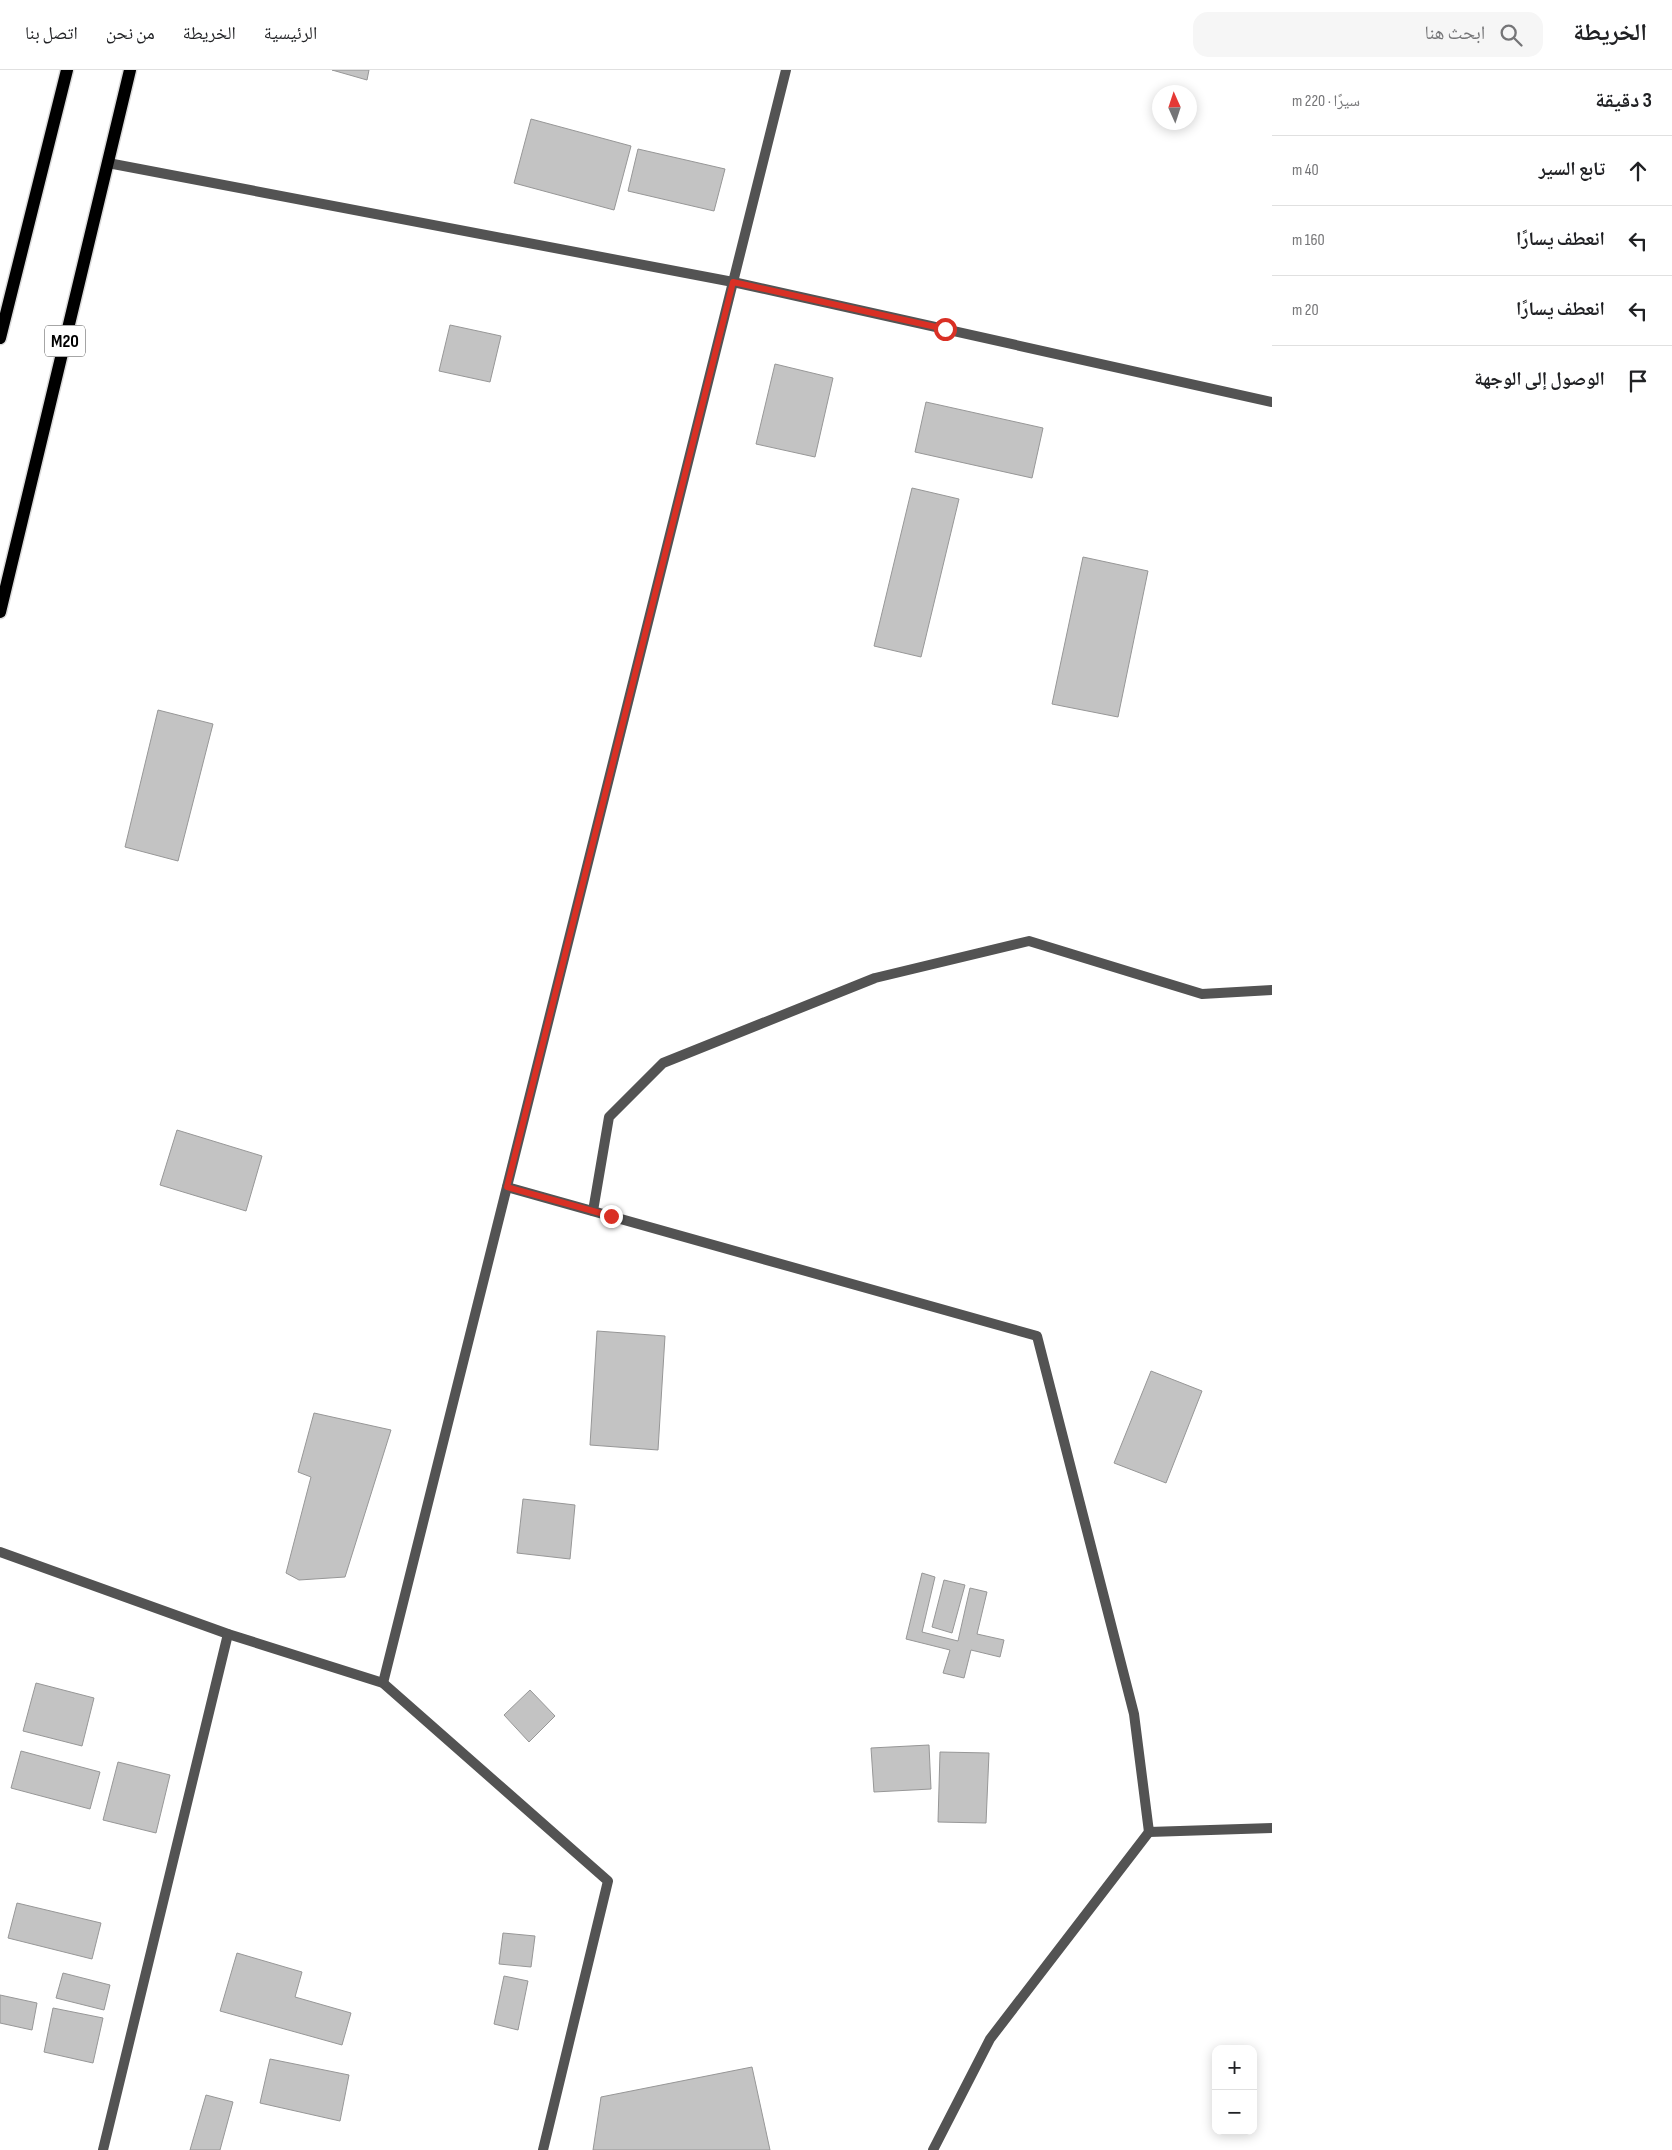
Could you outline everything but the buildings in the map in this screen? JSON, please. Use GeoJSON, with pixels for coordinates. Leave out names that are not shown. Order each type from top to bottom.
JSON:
{"type":"FeatureCollection","features":[{"type":"Feature","properties":{"kind":"main road"},"geometry":{"type":"LineString","coordinates":[[0,338],[67,70]]}},
{"type":"Feature","properties":{"kind":"main road","name":"M20"},"geometry":{"type":"LineString","coordinates":[[0,612],[130,70]]}},
{"type":"Feature","properties":{"kind":"street"},"geometry":{"type":"LineString","coordinates":[[383,1683],[786,70]]}},
{"type":"Feature","properties":{"kind":"street"},"geometry":{"type":"LineString","coordinates":[[108,163],[733,282],[1272,402]]}},
{"type":"Feature","properties":{"kind":"street"},"geometry":{"type":"LineString","coordinates":[[593,1211],[609,1117],[663,1063],[875,978],[1029,940],[1202,994],[1272,990]]}},
{"type":"Feature","properties":{"kind":"street"},"geometry":{"type":"LineString","coordinates":[[507,1187],[1038,1336],[1134,1714],[1149,1832],[990,2039],[933,2150]]}},
{"type":"Feature","properties":{"kind":"street"},"geometry":{"type":"LineString","coordinates":[[0,1552],[228,1634],[383,1683],[608,1880],[543,2150]]}},
{"type":"Feature","properties":{"kind":"street"},"geometry":{"type":"LineString","coordinates":[[103,2150],[228,1634]]}},
{"type":"Feature","properties":{"kind":"street"},"geometry":{"type":"LineString","coordinates":[[1149,1832],[1272,1828]]}},
{"type":"Feature","properties":{"kind":"route"},"geometry":{"type":"LineString","coordinates":[[611,1216],[507,1187],[733,282],[945,329]]}}]}
